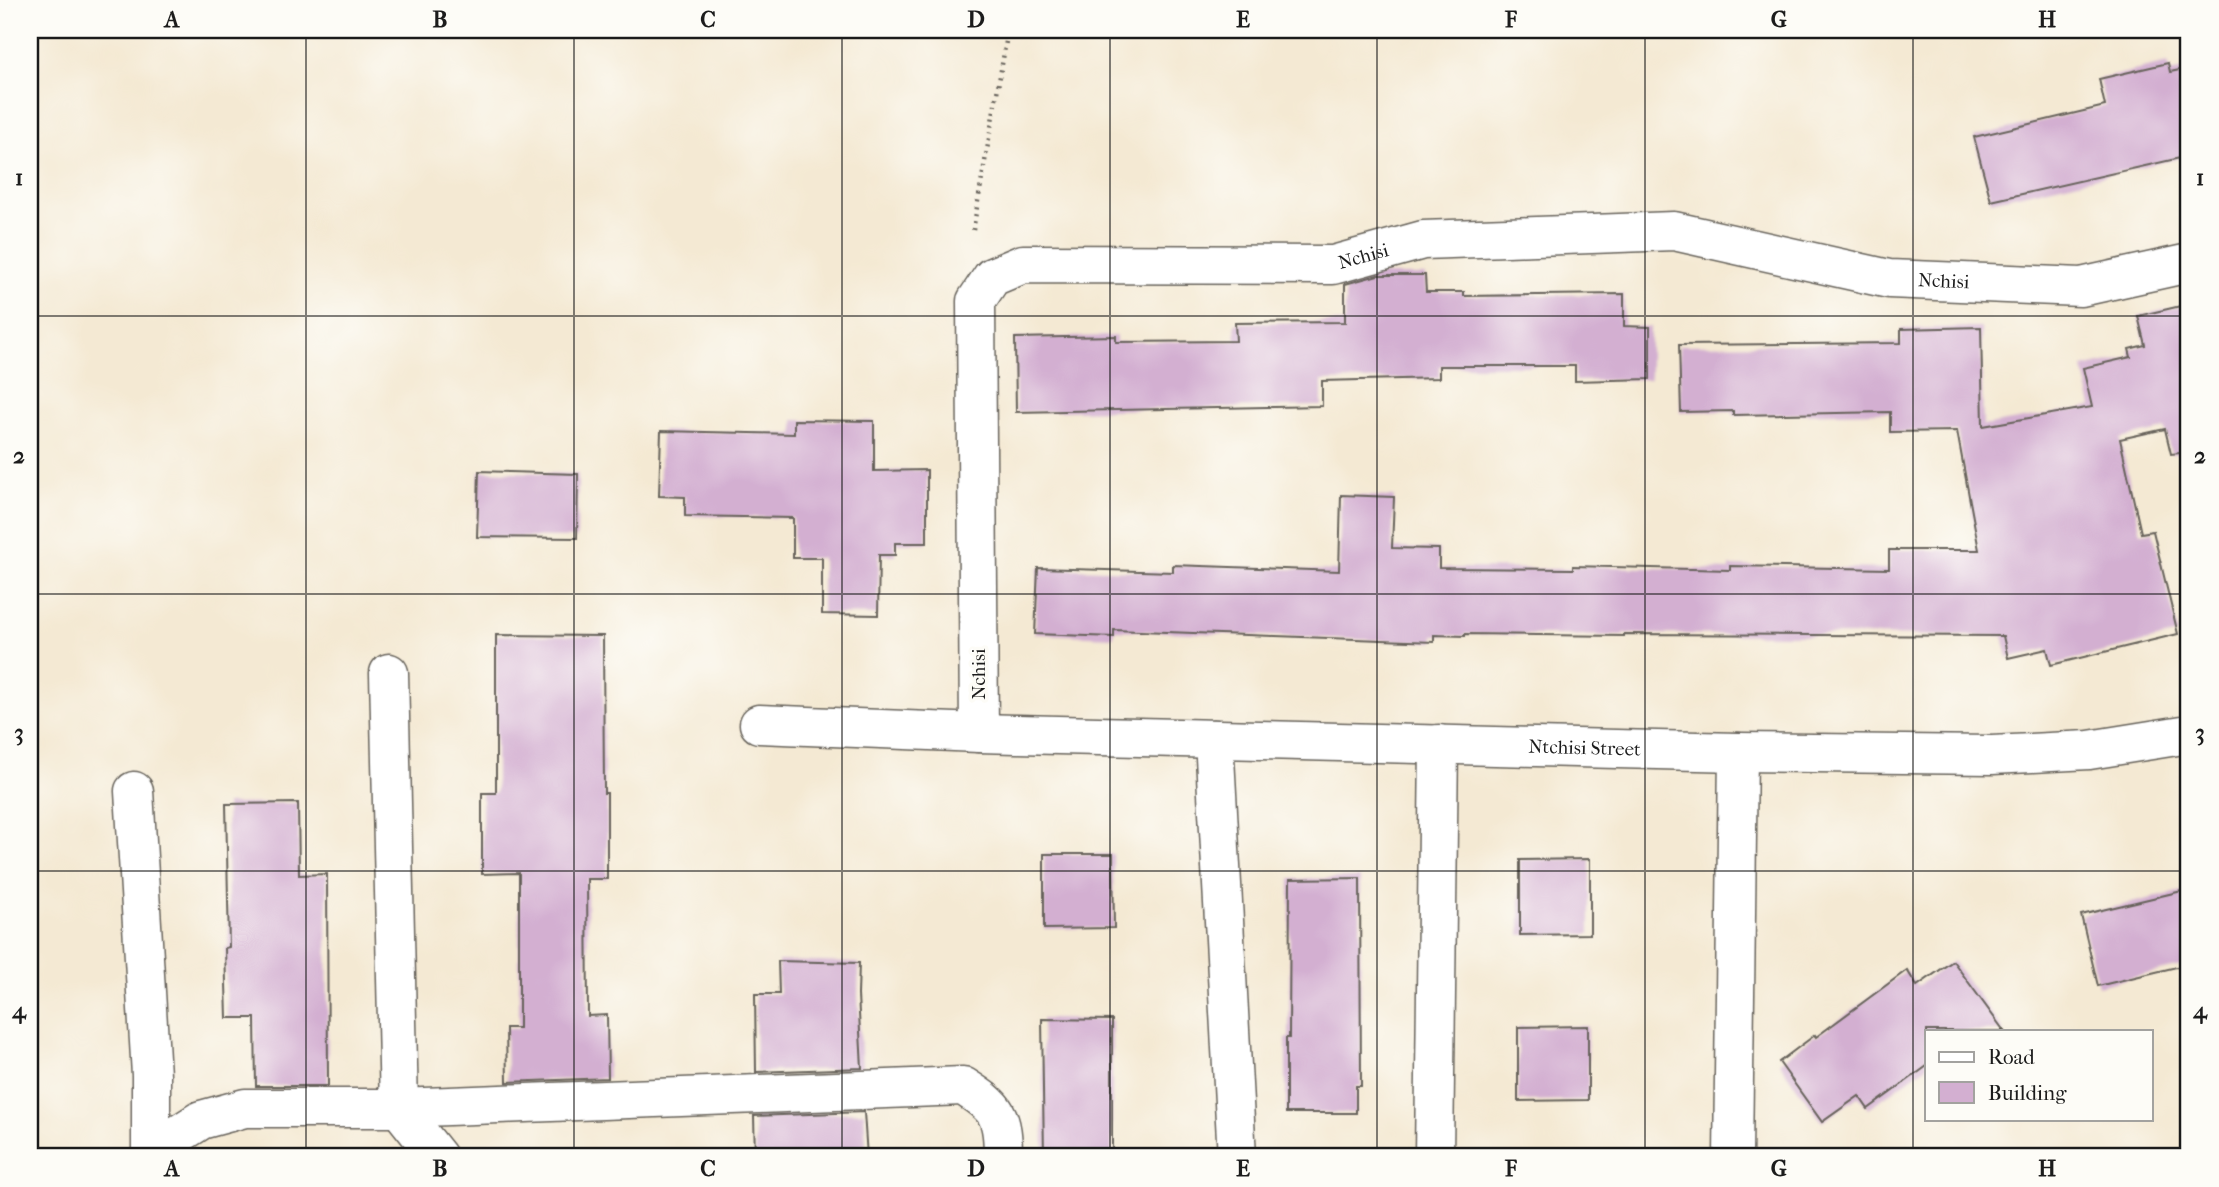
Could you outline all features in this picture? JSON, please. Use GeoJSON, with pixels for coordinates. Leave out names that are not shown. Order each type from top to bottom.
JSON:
{"type":"FeatureCollection","features":[{"type":"Feature","properties":{"kind":"street","name":"Nchisi"},"geometry":{"type":"LineString","coordinates":[[979,733],[976,301],[992,277],[1023,264],[1333,265],[1423,240],[1674,231],[1889,279],[2081,287],[2189,263]]}},
{"type":"Feature","properties":{"kind":"street"},"geometry":{"type":"LineString","coordinates":[[389,673],[399,1108],[438,1157]]}},
{"type":"Feature","properties":{"kind":"street","name":"Ntchisi Street"},"geometry":{"type":"LineString","coordinates":[[759,724],[1214,739],[1738,752],[1992,755],[2089,750],[2189,734]]}},
{"type":"Feature","properties":{"kind":"street"},"geometry":{"type":"LineString","coordinates":[[1214,739],[1237,1157]]}},
{"type":"Feature","properties":{"kind":"street"},"geometry":{"type":"LineString","coordinates":[[1434,1157],[1439,744]]}},
{"type":"Feature","properties":{"kind":"street"},"geometry":{"type":"LineString","coordinates":[[1733,1157],[1738,752]]}},
{"type":"Feature","properties":{"kind":"street"},"geometry":{"type":"LineString","coordinates":[[134,791],[151,1075],[152,1155]]}},
{"type":"Feature","properties":{"kind":"street"},"geometry":{"type":"LineString","coordinates":[[152,1155],[201,1120],[245,1108],[399,1108],[963,1086],[989,1102],[999,1119],[1003,1128],[1003,1157]]}},
{"type":"Feature","properties":{"kind":"path"},"geometry":{"type":"LineString","coordinates":[[976,301],[973,232],[1008,30]]}},
{"type":"Feature","properties":{"kind":"building"},"geometry":{"type":"Polygon","coordinates":[[[2168,63],[2170,72],[2189,68],[2189,156],[1991,201],[1974,137],[2105,106],[2099,79],[2168,63]]]}},
{"type":"Feature","properties":{"kind":"building"},"geometry":{"type":"Polygon","coordinates":[[[1378,275],[1425,275],[1426,292],[1464,292],[1464,296],[1624,294],[1624,326],[1650,327],[1650,379],[1575,381],[1575,366],[1439,366],[1439,378],[1322,381],[1322,406],[1016,412],[1015,338],[1116,336],[1116,342],[1236,341],[1235,323],[1345,322],[1345,284],[1378,275]]]}},
{"type":"Feature","properties":{"kind":"building"},"geometry":{"type":"Polygon","coordinates":[[[2189,304],[2189,452],[2171,454],[2165,429],[2120,439],[2141,533],[2153,531],[2178,634],[2051,665],[2047,649],[2008,658],[2003,636],[1465,634],[1434,635],[1434,642],[1114,630],[1114,637],[1035,634],[1038,568],[1173,572],[1173,565],[1339,571],[1341,495],[1394,497],[1392,548],[1439,549],[1439,568],[1573,569],[1573,566],[1730,570],[1730,566],[1889,569],[1889,550],[1979,550],[1957,431],[1890,432],[1890,412],[1733,415],[1733,411],[1681,412],[1679,345],[1901,343],[1901,329],[1981,327],[1983,426],[2092,407],[2083,368],[2131,357],[2129,349],[2145,345],[2138,316],[2189,304]]]}},
{"type":"Feature","properties":{"kind":"building"},"geometry":{"type":"Polygon","coordinates":[[[794,420],[874,421],[874,471],[927,470],[927,543],[895,543],[895,555],[879,555],[878,615],[822,614],[822,558],[793,558],[793,518],[685,516],[685,497],[659,496],[661,431],[794,434],[794,420]]]}},
{"type":"Feature","properties":{"kind":"building"},"geometry":{"type":"Polygon","coordinates":[[[479,471],[578,474],[577,538],[477,537],[479,471]]]}},
{"type":"Feature","properties":{"kind":"building"},"geometry":{"type":"Polygon","coordinates":[[[496,635],[603,636],[607,879],[587,879],[588,1016],[607,1015],[608,1078],[507,1082],[506,1028],[519,1028],[519,873],[482,874],[482,793],[496,793],[496,635]]]}},
{"type":"Feature","properties":{"kind":"building"},"geometry":{"type":"Polygon","coordinates":[[[298,803],[299,875],[327,874],[328,1086],[256,1086],[255,1018],[227,1018],[225,948],[229,947],[226,804],[298,803]]]}},
{"type":"Feature","properties":{"kind":"building"},"geometry":{"type":"Polygon","coordinates":[[[1044,854],[1113,854],[1114,928],[1044,929],[1044,854]]]}},
{"type":"Feature","properties":{"kind":"building"},"geometry":{"type":"Polygon","coordinates":[[[1590,859],[1590,934],[1520,935],[1520,860],[1590,859]]]}},
{"type":"Feature","properties":{"kind":"building"},"geometry":{"type":"Polygon","coordinates":[[[1360,878],[1361,1086],[1356,1086],[1356,1113],[1286,1113],[1290,879],[1360,878]]]}},
{"type":"Feature","properties":{"kind":"building"},"geometry":{"type":"Polygon","coordinates":[[[2182,891],[2183,894],[2189,893],[2189,964],[2098,986],[2081,915],[2182,891]]]}},
{"type":"Feature","properties":{"kind":"building"},"geometry":{"type":"Polygon","coordinates":[[[778,961],[859,963],[862,1068],[756,1072],[755,994],[779,994],[778,961]]]}},
{"type":"Feature","properties":{"kind":"building"},"geometry":{"type":"Polygon","coordinates":[[[1953,961],[2003,1030],[1925,1030],[1925,1067],[1868,1109],[1859,1096],[1822,1122],[1779,1062],[1907,970],[1917,986],[1953,961]]]}},
{"type":"Feature","properties":{"kind":"building"},"geometry":{"type":"Polygon","coordinates":[[[1042,1019],[1112,1020],[1112,1157],[1044,1157],[1042,1019]]]}},
{"type":"Feature","properties":{"kind":"building"},"geometry":{"type":"Polygon","coordinates":[[[1588,1026],[1588,1100],[1518,1101],[1518,1027],[1588,1026]]]}},
{"type":"Feature","properties":{"kind":"building"},"geometry":{"type":"Polygon","coordinates":[[[864,1112],[867,1157],[755,1157],[754,1116],[864,1112]]]}}]}
